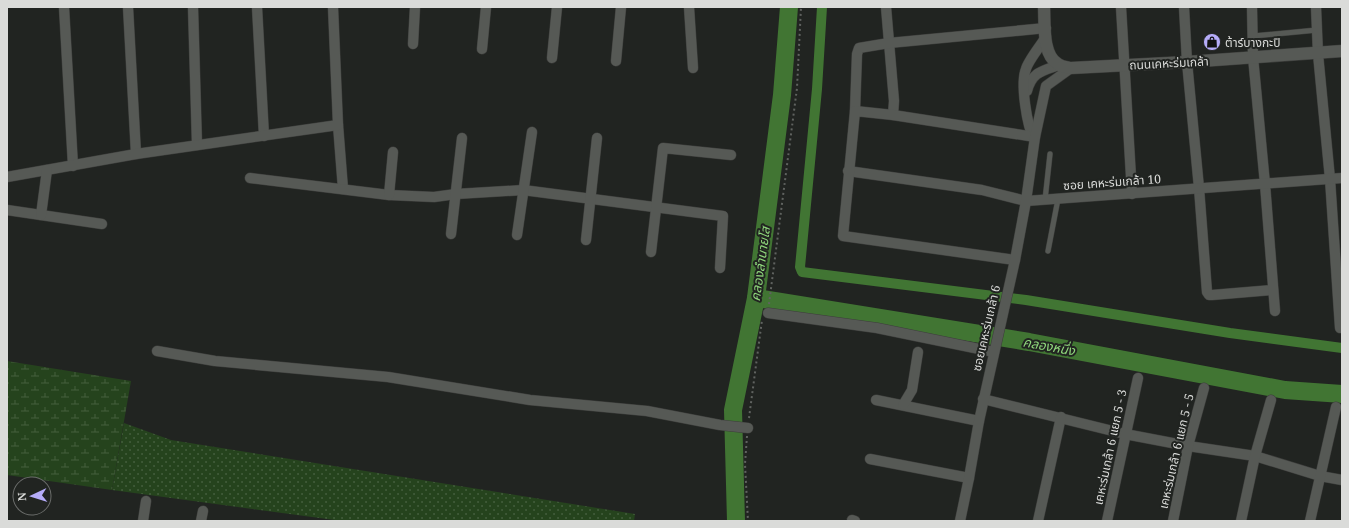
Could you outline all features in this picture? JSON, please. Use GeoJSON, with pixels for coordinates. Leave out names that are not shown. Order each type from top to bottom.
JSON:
{"type":"FeatureCollection","features":[{"type":"Feature","properties":{"kind":"street"},"geometry":{"type":"LineString","coordinates":[[64,7],[73,166]]}},
{"type":"Feature","properties":{"kind":"street"},"geometry":{"type":"LineString","coordinates":[[128,7],[136,154]]}},
{"type":"Feature","properties":{"kind":"street"},"geometry":{"type":"LineString","coordinates":[[193,7],[197,145]]}},
{"type":"Feature","properties":{"kind":"street"},"geometry":{"type":"LineString","coordinates":[[257,7],[264,136]]}},
{"type":"Feature","properties":{"kind":"street"},"geometry":{"type":"LineString","coordinates":[[333,7],[338,125],[343,190]]}},
{"type":"Feature","properties":{"kind":"street"},"geometry":{"type":"LineString","coordinates":[[413,44],[414,7]]}},
{"type":"Feature","properties":{"kind":"street"},"geometry":{"type":"LineString","coordinates":[[482,48],[486,7]]}},
{"type":"Feature","properties":{"kind":"street"},"geometry":{"type":"LineString","coordinates":[[552,58],[557,7]]}},
{"type":"Feature","properties":{"kind":"street"},"geometry":{"type":"LineString","coordinates":[[616,61],[621,7]]}},
{"type":"Feature","properties":{"kind":"street"},"geometry":{"type":"LineString","coordinates":[[689,7],[693,68]]}},
{"type":"Feature","properties":{"kind":"street"},"geometry":{"type":"LineString","coordinates":[[886,7],[894,101],[893,115]]}},
{"type":"Feature","properties":{"kind":"street"},"geometry":{"type":"LineString","coordinates":[[1044,7],[1048,52],[1053,60],[1065,67]]}},
{"type":"Feature","properties":{"kind":"street"},"geometry":{"type":"LineString","coordinates":[[1121,7],[1132,194]]}},
{"type":"Feature","properties":{"kind":"street"},"geometry":{"type":"LineString","coordinates":[[1184,7],[1186,62],[1208,293],[1212,295],[1273,290]]}},
{"type":"Feature","properties":{"kind":"street"},"geometry":{"type":"LineString","coordinates":[[1252,7],[1253,58],[1275,311]]}},
{"type":"Feature","properties":{"kind":"street"},"geometry":{"type":"LineString","coordinates":[[1316,7],[1318,54],[1330,179],[1340,328]]}},
{"type":"Feature","properties":{"kind":"street"},"geometry":{"type":"LineString","coordinates":[[1015,260],[843,236],[854,111],[857,50],[889,43],[1046,33]]}},
{"type":"Feature","properties":{"kind":"street","name":"ซอยเคหะร่มเกล้า 6"},"geometry":{"type":"LineString","coordinates":[[1034,138],[1025,103],[1024,84],[1026,69],[1046,33]]}},
{"type":"Feature","properties":{"kind":"street","name":"ถนนเคหะร่มเกล้า"},"geometry":{"type":"LineString","coordinates":[[1065,67],[1125,66],[1318,54],[1342,51]]}},
{"type":"Feature","properties":{"kind":"street","name":"ซอยเคหะร่มเกล้า 6"},"geometry":{"type":"LineString","coordinates":[[1025,103],[1029,83],[1032,77],[1044,70],[1065,67]]}},
{"type":"Feature","properties":{"kind":"street","name":"ซอยเคหะร่มเกล้า 6"},"geometry":{"type":"LineString","coordinates":[[960,521],[969,478],[978,421],[1015,260],[1026,201],[1034,138],[1046,86],[1065,67]]}},
{"type":"Feature","properties":{"kind":"street"},"geometry":{"type":"LineString","coordinates":[[854,111],[893,115],[1034,138]]}},
{"type":"Feature","properties":{"kind":"street"},"geometry":{"type":"LineString","coordinates":[[7,177],[136,154],[338,125]]}},
{"type":"Feature","properties":{"kind":"street"},"geometry":{"type":"LineString","coordinates":[[517,235],[532,132]]}},
{"type":"Feature","properties":{"kind":"street"},"geometry":{"type":"LineString","coordinates":[[451,234],[462,138]]}},
{"type":"Feature","properties":{"kind":"street"},"geometry":{"type":"LineString","coordinates":[[586,240],[597,138]]}},
{"type":"Feature","properties":{"kind":"street"},"geometry":{"type":"LineString","coordinates":[[651,252],[663,148],[731,155]]}},
{"type":"Feature","properties":{"kind":"street"},"geometry":{"type":"LineString","coordinates":[[389,195],[393,152]]}},
{"type":"Feature","properties":{"kind":"street"},"geometry":{"type":"LineString","coordinates":[[41,215],[47,170]]}},
{"type":"Feature","properties":{"kind":"street","name":"ซอย เคหะร่มเกล้า 10"},"geometry":{"type":"LineString","coordinates":[[848,171],[982,190],[1026,201],[1342,178]]}},
{"type":"Feature","properties":{"kind":"street"},"geometry":{"type":"LineString","coordinates":[[250,178],[389,195],[434,197],[456,194],[523,190],[656,206],[723,216],[720,268]]}},
{"type":"Feature","properties":{"kind":"street"},"geometry":{"type":"LineString","coordinates":[[7,210],[102,224]]}},
{"type":"Feature","properties":{"kind":"street"},"geometry":{"type":"LineString","coordinates":[[768,313],[877,328],[995,349]]}},
{"type":"Feature","properties":{"kind":"street"},"geometry":{"type":"LineString","coordinates":[[157,351],[215,361],[388,378],[530,400],[647,412],[720,425],[748,428]]}},
{"type":"Feature","properties":{"kind":"street"},"geometry":{"type":"LineString","coordinates":[[903,405],[912,390],[918,352]]}},
{"type":"Feature","properties":{"kind":"street","name":"เคหะร่มเกล้า 6 แยก 5 - 3"},"geometry":{"type":"LineString","coordinates":[[1107,521],[1138,378]]}},
{"type":"Feature","properties":{"kind":"street","name":"เคหะร่มเกล้า 6 แยก 5 - 5"},"geometry":{"type":"LineString","coordinates":[[1173,521],[1188,446],[1204,388]]}},
{"type":"Feature","properties":{"kind":"street"},"geometry":{"type":"LineString","coordinates":[[983,399],[1125,434],[1188,446],[1255,456],[1320,476],[1342,480]]}},
{"type":"Feature","properties":{"kind":"street"},"geometry":{"type":"LineString","coordinates":[[876,400],[978,421]]}},
{"type":"Feature","properties":{"kind":"street"},"geometry":{"type":"LineString","coordinates":[[1241,521],[1255,456],[1271,400]]}},
{"type":"Feature","properties":{"kind":"street"},"geometry":{"type":"LineString","coordinates":[[1310,521],[1336,407]]}},
{"type":"Feature","properties":{"kind":"street"},"geometry":{"type":"LineString","coordinates":[[1038,521],[1061,417]]}},
{"type":"Feature","properties":{"kind":"street"},"geometry":{"type":"LineString","coordinates":[[870,459],[969,478]]}},
{"type":"Feature","properties":{"kind":"street"},"geometry":{"type":"LineString","coordinates":[[143,521],[146,500]]}},
{"type":"Feature","properties":{"kind":"lane"},"geometry":{"type":"LineString","coordinates":[[1253,36],[1317,30]]}},
{"type":"Feature","properties":{"kind":"lane"},"geometry":{"type":"LineString","coordinates":[[1046,200],[1050,154]]}},
{"type":"Feature","properties":{"kind":"lane"},"geometry":{"type":"LineString","coordinates":[[1048,251],[1058,199]]}},
{"type":"Feature","properties":{"kind":"path"},"geometry":{"type":"LineString","coordinates":[[748,521],[745,464],[748,428],[761,321],[768,313],[797,88],[802,7]]}},
{"type":"Feature","properties":{"kind":"green space"},"geometry":{"type":"Polygon","coordinates":[[[7,361],[131,381],[112,490],[52,481],[52,476],[7,475],[7,361]]]}},
{"type":"Feature","properties":{"kind":"green space"},"geometry":{"type":"Polygon","coordinates":[[[124,423],[171,440],[635,514],[634,521],[342,521],[112,490],[124,423]]]}},
{"type":"Feature","properties":{"kind":"waterway","name":"คลองลำนายโส"},"geometry":{"type":"LineString","coordinates":[[736,521],[733,410],[756,298],[782,95],[789,7]]}},
{"type":"Feature","properties":{"kind":"waterway"},"geometry":{"type":"LineString","coordinates":[[822,7],[817,89],[800,267],[802,272],[1026,300],[1230,333],[1342,348]]}},
{"type":"Feature","properties":{"kind":"waterway","name":"คลองหนึ่ง"},"geometry":{"type":"LineString","coordinates":[[756,298],[1029,342],[1285,390],[1342,394]]}},
{"type":"Feature","properties":{"kind":"place","name":"ต้าร์บางกะปิ"},"geometry":{"type":"Point","coordinates":[1212,42]}}]}
